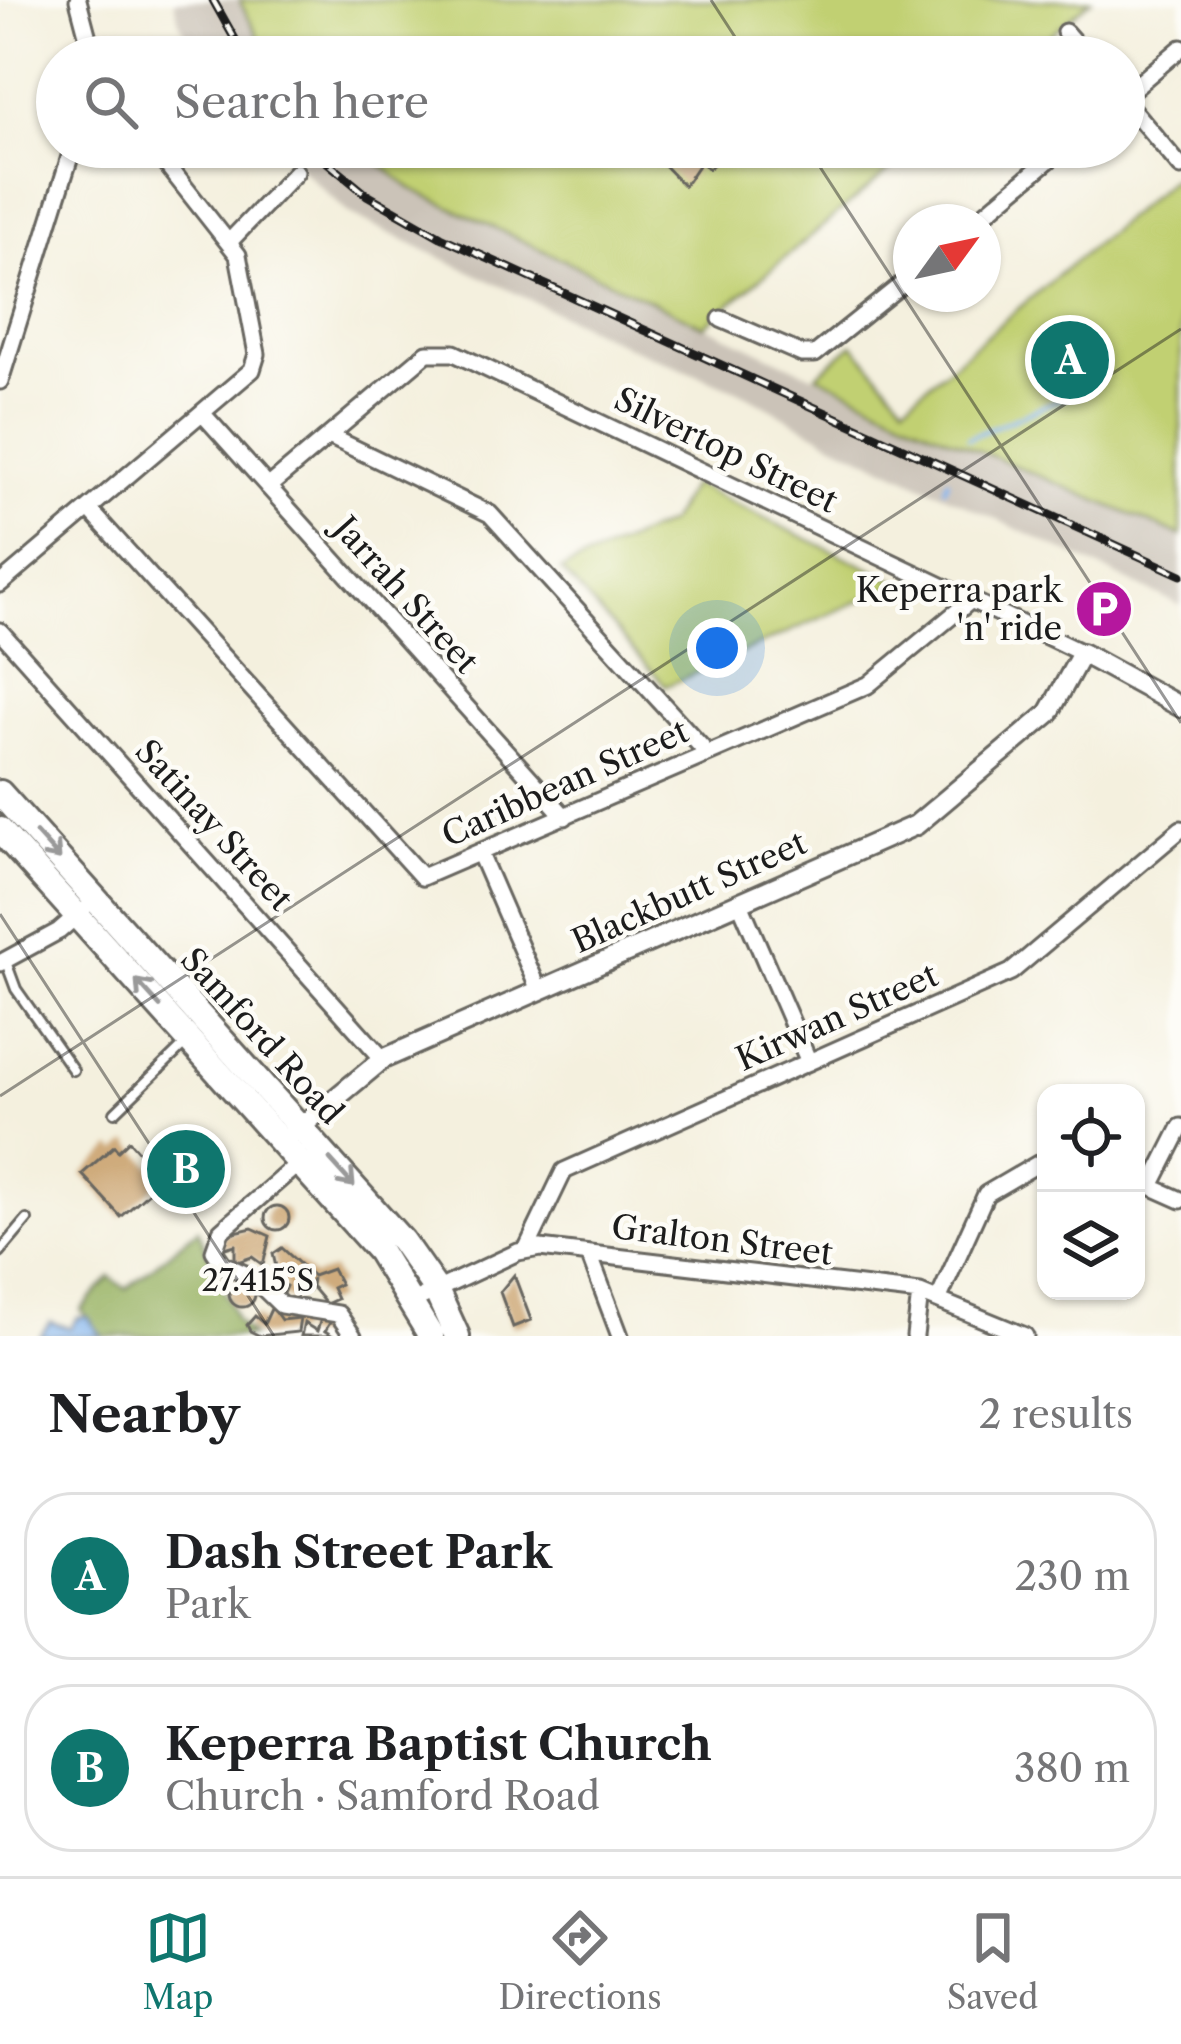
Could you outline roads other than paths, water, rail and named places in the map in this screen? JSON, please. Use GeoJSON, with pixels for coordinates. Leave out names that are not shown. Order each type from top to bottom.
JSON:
{"type":"FeatureCollection","features":[{"type":"Feature","properties":{"kind":"main road","name":"Samford Road"},"geometry":{"type":"LineString","coordinates":[[0,793],[190,1040],[402,1241],[424,1295],[431,1336]]}},
{"type":"Feature","properties":{"kind":"main road","name":"Samford Road"},"geometry":{"type":"LineString","coordinates":[[0,830],[86,907],[291,1134],[300,1162],[457,1336]]}},
{"type":"Feature","properties":{"kind":"street"},"geometry":{"type":"LineString","coordinates":[[79,0],[88,36]]}},
{"type":"Feature","properties":{"kind":"street"},"geometry":{"type":"LineString","coordinates":[[1065,32],[1069,36]]}},
{"type":"Feature","properties":{"kind":"street"},"geometry":{"type":"LineString","coordinates":[[1145,80],[1181,48]]}},
{"type":"Feature","properties":{"kind":"street"},"geometry":{"type":"LineString","coordinates":[[1145,123],[1181,167]]}},
{"type":"Feature","properties":{"kind":"street"},"geometry":{"type":"LineString","coordinates":[[0,381],[66,168]]}},
{"type":"Feature","properties":{"kind":"street"},"geometry":{"type":"LineString","coordinates":[[0,584],[252,370],[257,354],[242,266],[229,242],[170,168]]}},
{"type":"Feature","properties":{"kind":"street"},"geometry":{"type":"LineString","coordinates":[[996,204],[1039,168]]}},
{"type":"Feature","properties":{"kind":"street"},"geometry":{"type":"LineString","coordinates":[[229,242],[296,172]]}},
{"type":"Feature","properties":{"kind":"street"},"geometry":{"type":"LineString","coordinates":[[721,319],[802,354],[815,354],[893,291]]}},
{"type":"Feature","properties":{"kind":"street","name":"Silvertop Street"},"geometry":{"type":"LineString","coordinates":[[268,487],[427,353],[454,353],[1082,653],[1181,707]]}},
{"type":"Feature","properties":{"kind":"street","name":"Jarrah Street"},"geometry":{"type":"LineString","coordinates":[[202,413],[565,817]]}},
{"type":"Feature","properties":{"kind":"street"},"geometry":{"type":"LineString","coordinates":[[329,436],[490,514],[707,753]]}},
{"type":"Feature","properties":{"kind":"street","name":"Caribbean Street"},"geometry":{"type":"LineString","coordinates":[[89,509],[422,877],[868,685],[970,601]]}},
{"type":"Feature","properties":{"kind":"street","name":"Satinay Street"},"geometry":{"type":"LineString","coordinates":[[0,631],[383,1059]]}},
{"type":"Feature","properties":{"kind":"street","name":"Blackbutt Street"},"geometry":{"type":"LineString","coordinates":[[291,1134],[383,1059],[916,825],[1049,713],[1082,653]]}},
{"type":"Feature","properties":{"kind":"street","name":"Kirwan Street"},"geometry":{"type":"LineString","coordinates":[[526,1250],[564,1172],[1010,972],[1181,829]]}},
{"type":"Feature","properties":{"kind":"street"},"geometry":{"type":"LineString","coordinates":[[480,854],[539,990]]}},
{"type":"Feature","properties":{"kind":"street"},"geometry":{"type":"LineString","coordinates":[[740,903],[809,1061]]}},
{"type":"Feature","properties":{"kind":"street"},"geometry":{"type":"LineString","coordinates":[[3,962],[86,907]]}},
{"type":"Feature","properties":{"kind":"street"},"geometry":{"type":"LineString","coordinates":[[1145,1181],[1181,1127]]}},
{"type":"Feature","properties":{"kind":"street"},"geometry":{"type":"LineString","coordinates":[[300,1162],[220,1231],[214,1252],[224,1264],[252,1276],[268,1296],[291,1310],[338,1314],[353,1336]]}},
{"type":"Feature","properties":{"kind":"street"},"geometry":{"type":"LineString","coordinates":[[939,1298],[986,1193],[1037,1164]]}},
{"type":"Feature","properties":{"kind":"street"},"geometry":{"type":"LineString","coordinates":[[1145,1183],[1181,1200]]}},
{"type":"Feature","properties":{"kind":"street","name":"Gralton Street"},"geometry":{"type":"LineString","coordinates":[[424,1295],[526,1250],[589,1254],[920,1293],[1025,1336]]}},
{"type":"Feature","properties":{"kind":"street"},"geometry":{"type":"LineString","coordinates":[[589,1254],[620,1336]]}},
{"type":"Feature","properties":{"kind":"street"},"geometry":{"type":"LineString","coordinates":[[915,1336],[920,1293]]}},
{"type":"Feature","properties":{"kind":"lane"},"geometry":{"type":"LineString","coordinates":[[3,962],[16,989],[73,1070]]}},
{"type":"Feature","properties":{"kind":"lane"},"geometry":{"type":"LineString","coordinates":[[115,1112],[190,1040]]}},
{"type":"Feature","properties":{"kind":"lane"},"geometry":{"type":"LineString","coordinates":[[0,1252],[27,1220]]}},
{"type":"Feature","properties":{"kind":"water"},"geometry":{"type":"Polygon","coordinates":[[[88,1317],[102,1336],[40,1336],[50,1322],[70,1328],[77,1318],[88,1317]]]}},
{"type":"Feature","properties":{"kind":"waterway"},"geometry":{"type":"LineString","coordinates":[[968,438],[1079,391]]}},
{"type":"Feature","properties":{"kind":"waterway"},"geometry":{"type":"LineString","coordinates":[[945,488],[948,480]]}},
{"type":"Feature","properties":{"kind":"railway"},"geometry":{"type":"LineString","coordinates":[[213,0],[233,36]]}},
{"type":"Feature","properties":{"kind":"railway"},"geometry":{"type":"LineString","coordinates":[[334,168],[367,195],[441,237],[1181,575]]}},
{"type":"Feature","properties":{"kind":"place","name":"Dash Street Park"},"geometry":{"type":"Point","coordinates":[1070,360]}},
{"type":"Feature","properties":{"kind":"place","name":"Keperra park 'n' ride"},"geometry":{"type":"Point","coordinates":[1104,609]}},
{"type":"Feature","properties":{"kind":"place","name":"Keperra Baptist Church"},"geometry":{"type":"Point","coordinates":[186,1169]}}]}
